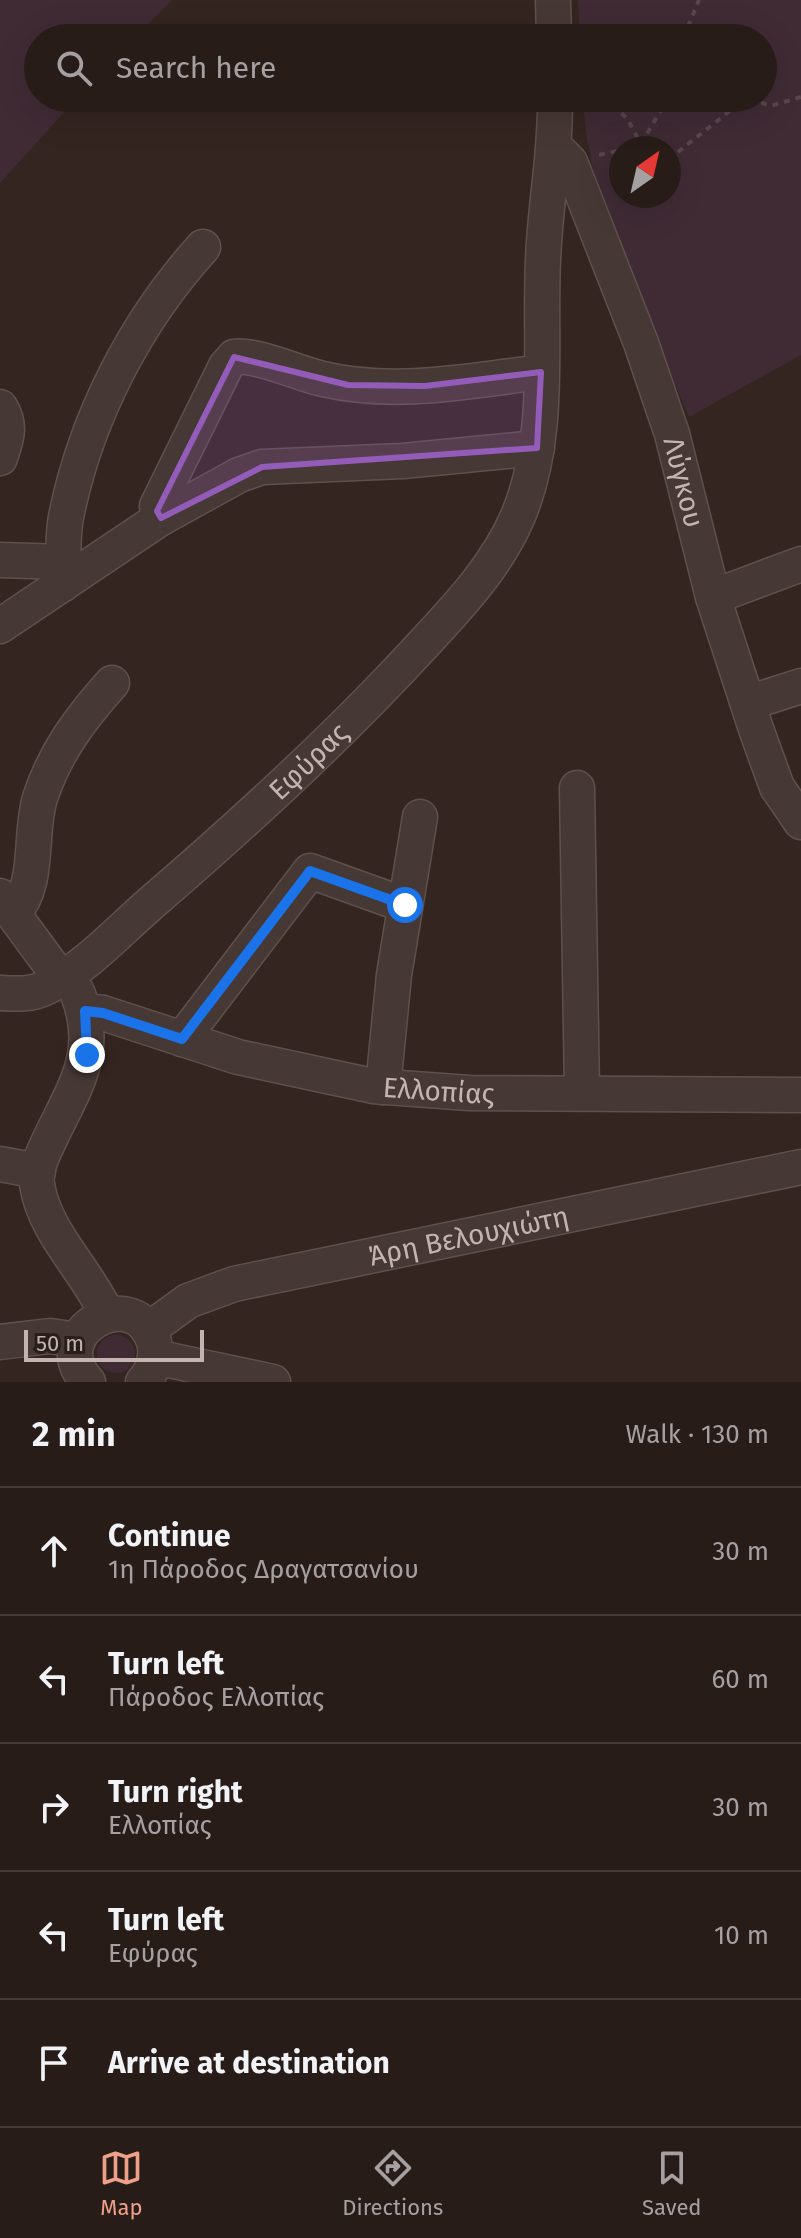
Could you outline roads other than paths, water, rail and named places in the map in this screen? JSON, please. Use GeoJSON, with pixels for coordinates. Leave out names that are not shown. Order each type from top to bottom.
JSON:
{"type":"FeatureCollection","features":[{"type":"Feature","properties":{"kind":"street"},"geometry":{"type":"LineString","coordinates":[[553,0],[554,24]]}},
{"type":"Feature","properties":{"kind":"street","name":"Εφύρας"},"geometry":{"type":"LineString","coordinates":[[65,976],[262,805],[358,713],[444,622],[480,578],[509,535],[526,493],[537,448],[543,260],[556,148],[555,112]]}},
{"type":"Feature","properties":{"kind":"street","name":"Λύγκου"},"geometry":{"type":"LineString","coordinates":[[556,148],[570,162],[641,343],[672,434],[713,597],[748,703],[777,787],[801,822]]}},
{"type":"Feature","properties":{"kind":"street"},"geometry":{"type":"LineString","coordinates":[[63,573],[66,519],[98,415],[128,351],[168,286],[203,247]]}},
{"type":"Feature","properties":{"kind":"street"},"geometry":{"type":"LineString","coordinates":[[161,518],[157,506],[221,376],[234,357],[246,357],[303,375],[374,389],[541,372]]}},
{"type":"Feature","properties":{"kind":"street"},"geometry":{"type":"LineString","coordinates":[[0,407],[8,432],[0,458]]}},
{"type":"Feature","properties":{"kind":"street"},"geometry":{"type":"LineString","coordinates":[[0,626],[63,573],[239,475],[262,467],[403,461],[537,448]]}},
{"type":"Feature","properties":{"kind":"street"},"geometry":{"type":"LineString","coordinates":[[0,560],[63,573]]}},
{"type":"Feature","properties":{"kind":"street"},"geometry":{"type":"LineString","coordinates":[[713,597],[801,564]]}},
{"type":"Feature","properties":{"kind":"street"},"geometry":{"type":"LineString","coordinates":[[107,1315],[45,1208],[37,1183],[38,1171],[83,1070],[88,1039],[85,1011],[65,976],[7,904],[25,894],[34,820],[59,750],[112,683]]}},
{"type":"Feature","properties":{"kind":"street"},"geometry":{"type":"LineString","coordinates":[[748,703],[801,686]]}},
{"type":"Feature","properties":{"kind":"street"},"geometry":{"type":"LineString","coordinates":[[577,788],[582,1093]]}},
{"type":"Feature","properties":{"kind":"street"},"geometry":{"type":"LineString","coordinates":[[383,1087],[390,1008],[420,817]]}},
{"type":"Feature","properties":{"kind":"street"},"geometry":{"type":"LineString","coordinates":[[182,1039],[310,871],[405,905]]}},
{"type":"Feature","properties":{"kind":"street"},"geometry":{"type":"LineString","coordinates":[[0,993],[33,993],[65,976]]}},
{"type":"Feature","properties":{"kind":"street","name":"Ελλοπίας"},"geometry":{"type":"LineString","coordinates":[[85,1011],[103,1013],[291,1070],[383,1087],[469,1093],[801,1095]]}},
{"type":"Feature","properties":{"kind":"street"},"geometry":{"type":"LineString","coordinates":[[0,1164],[38,1171]]}},
{"type":"Feature","properties":{"kind":"street","name":"Άρη Βελουχιώτη"},"geometry":{"type":"LineString","coordinates":[[149,1356],[188,1301],[234,1284],[801,1167]]}},
{"type":"Feature","properties":{"kind":"street"},"geometry":{"type":"LineString","coordinates":[[88,1382],[76,1360],[78,1340],[90,1323],[107,1315],[134,1318],[149,1356],[273,1382]]}},
{"type":"Feature","properties":{"kind":"street"},"geometry":{"type":"LineString","coordinates":[[0,1342],[39,1336],[78,1340]]}}]}
